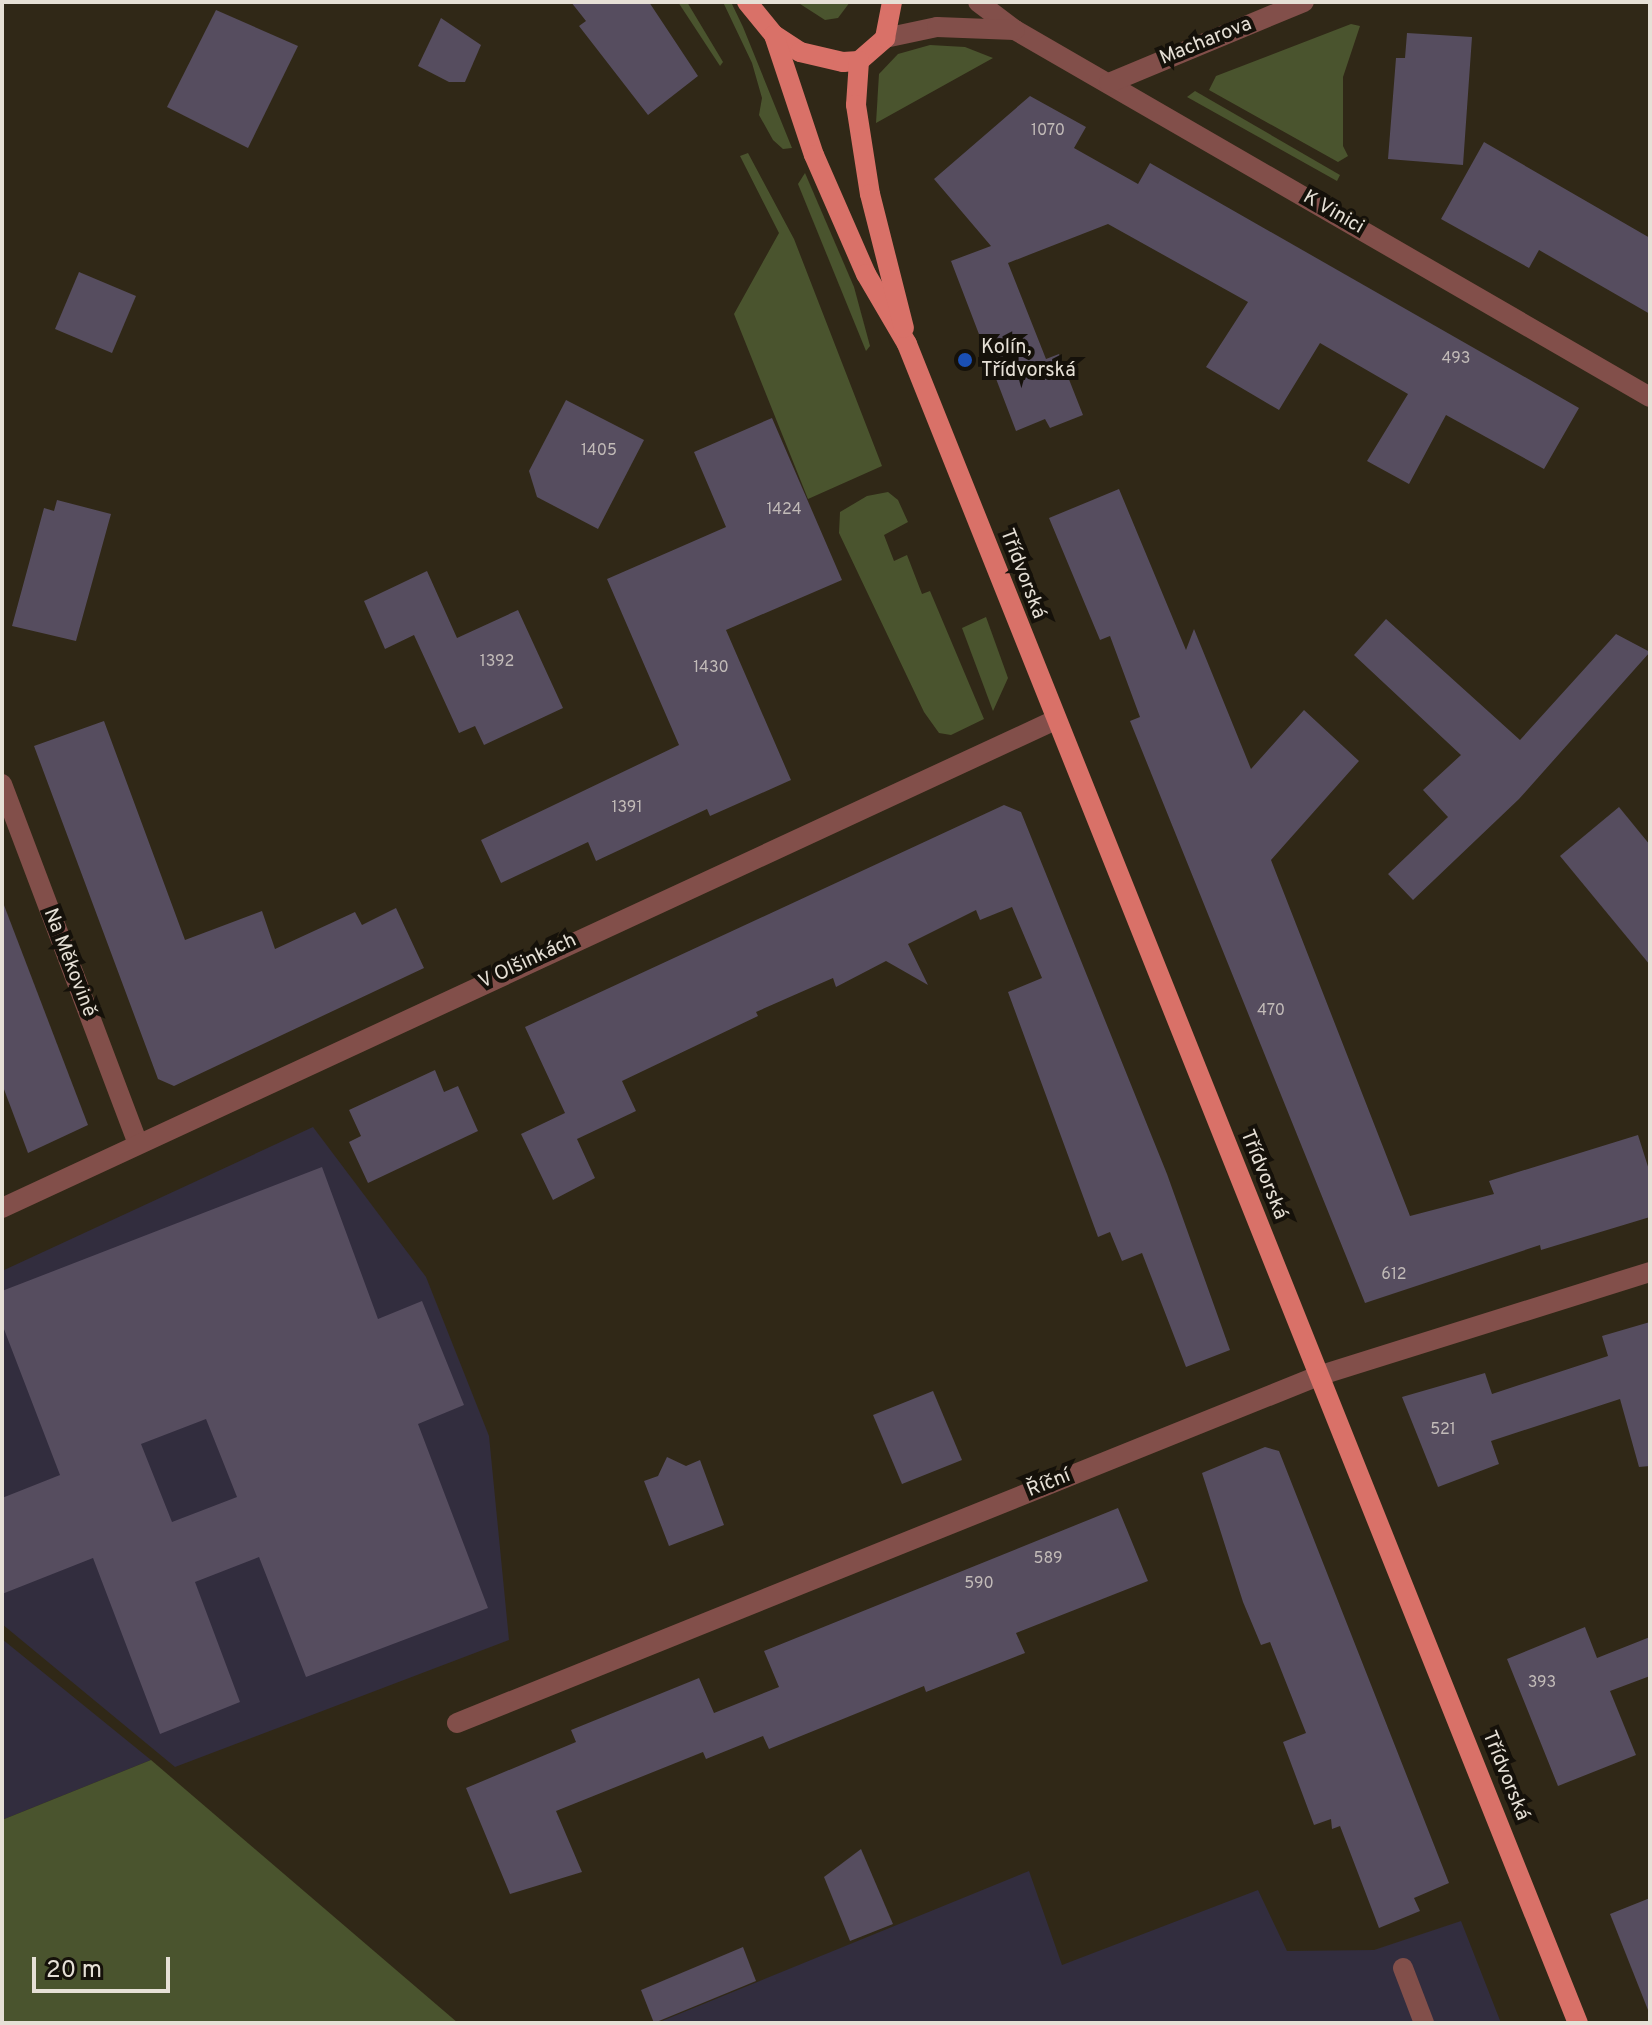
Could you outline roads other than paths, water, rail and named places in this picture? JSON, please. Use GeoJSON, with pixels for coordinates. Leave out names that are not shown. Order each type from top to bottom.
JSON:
{"type":"FeatureCollection","features":[{"type":"Feature","properties":{"kind":"main road"},"geometry":{"type":"LineString","coordinates":[[747,2],[774,35],[818,59],[859,61],[885,38],[892,2]]}},
{"type":"Feature","properties":{"kind":"main road","name":"Třídvorská"},"geometry":{"type":"LineString","coordinates":[[774,35],[814,155],[866,274],[907,344]]}},
{"type":"Feature","properties":{"kind":"main road","name":"Třídvorská"},"geometry":{"type":"LineString","coordinates":[[859,61],[856,105],[861,140],[907,344],[1578,2023]]}},
{"type":"Feature","properties":{"kind":"street","name":"K Vinici"},"geometry":{"type":"LineString","coordinates":[[978,2],[1015,30],[1650,397]]}},
{"type":"Feature","properties":{"kind":"street","name":"Macharova"},"geometry":{"type":"LineString","coordinates":[[1109,83],[1304,2]]}},
{"type":"Feature","properties":{"kind":"street","name":"K Vinici"},"geometry":{"type":"LineString","coordinates":[[885,38],[937,27],[1015,30]]}},
{"type":"Feature","properties":{"kind":"street","name":"V Olšinkách"},"geometry":{"type":"LineString","coordinates":[[2,1208],[137,1142],[1055,720]]}},
{"type":"Feature","properties":{"kind":"street","name":"Na Měkovině"},"geometry":{"type":"LineString","coordinates":[[2,784],[137,1142]]}},
{"type":"Feature","properties":{"kind":"street","name":"Říční"},"geometry":{"type":"LineString","coordinates":[[457,1723],[1318,1376],[1650,1272]]}},
{"type":"Feature","properties":{"kind":"street"},"geometry":{"type":"LineString","coordinates":[[1403,1968],[1424,2023]]}},
{"type":"Feature","properties":{"kind":"place","name":"Kolín, Třídvorská"},"geometry":{"type":"Point","coordinates":[965,360]}}]}
